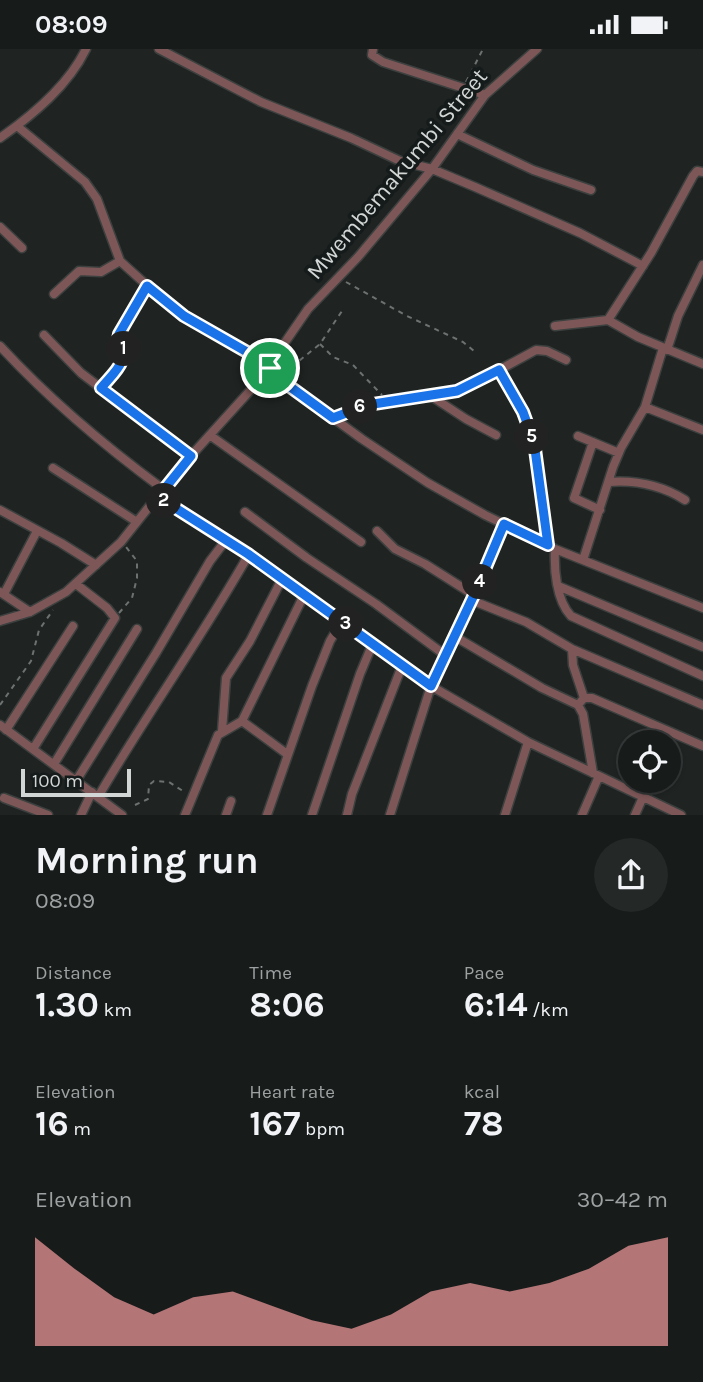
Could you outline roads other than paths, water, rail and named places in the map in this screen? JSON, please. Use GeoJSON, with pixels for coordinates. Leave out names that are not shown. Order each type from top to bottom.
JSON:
{"type":"FeatureCollection","features":[{"type":"Feature","properties":{"kind":"street"},"geometry":{"type":"LineString","coordinates":[[0,138],[38,109],[77,65],[86,49]]}},
{"type":"Feature","properties":{"kind":"street"},"geometry":{"type":"LineString","coordinates":[[159,49],[261,102],[351,138],[400,162],[432,169],[570,229],[643,266]]}},
{"type":"Feature","properties":{"kind":"street"},"geometry":{"type":"LineString","coordinates":[[373,49],[372,55],[383,62],[485,95]]}},
{"type":"Feature","properties":{"kind":"street","name":"Mwembemakumbi Street"},"geometry":{"type":"LineString","coordinates":[[0,621],[30,612],[50,602],[76,584],[121,542],[191,456],[270,368],[308,309],[340,277],[432,169],[485,95],[537,49]]}},
{"type":"Feature","properties":{"kind":"street"},"geometry":{"type":"LineString","coordinates":[[17,126],[92,190],[120,261],[184,316],[261,360],[278,378],[406,469],[551,547],[703,608]]}},
{"type":"Feature","properties":{"kind":"street"},"geometry":{"type":"LineString","coordinates":[[457,134],[514,162],[591,190]]}},
{"type":"Feature","properties":{"kind":"street"},"geometry":{"type":"LineString","coordinates":[[608,320],[643,266],[693,176],[697,171],[703,171]]}},
{"type":"Feature","properties":{"kind":"street"},"geometry":{"type":"LineString","coordinates":[[0,227],[22,248]]}},
{"type":"Feature","properties":{"kind":"street"},"geometry":{"type":"LineString","coordinates":[[54,294],[67,279],[79,271],[101,272],[120,261]]}},
{"type":"Feature","properties":{"kind":"street"},"geometry":{"type":"LineString","coordinates":[[583,560],[619,453],[645,407],[678,316],[703,265]]}},
{"type":"Feature","properties":{"kind":"street"},"geometry":{"type":"LineString","coordinates":[[101,388],[124,358],[125,351],[118,339],[119,334],[147,286]]}},
{"type":"Feature","properties":{"kind":"street"},"geometry":{"type":"LineString","coordinates":[[555,326],[608,320],[620,329],[703,364]]}},
{"type":"Feature","properties":{"kind":"street"},"geometry":{"type":"LineString","coordinates":[[44,335],[81,373],[191,456]]}},
{"type":"Feature","properties":{"kind":"street"},"geometry":{"type":"LineString","coordinates":[[0,346],[35,381],[161,493],[402,666],[431,686],[528,742],[618,785]]}},
{"type":"Feature","properties":{"kind":"street"},"geometry":{"type":"LineString","coordinates":[[333,418],[359,407],[464,389],[542,349],[566,360]]}},
{"type":"Feature","properties":{"kind":"street"},"geometry":{"type":"LineString","coordinates":[[499,370],[523,412],[534,442],[558,586],[565,610],[703,676]]}},
{"type":"Feature","properties":{"kind":"street"},"geometry":{"type":"LineString","coordinates":[[431,396],[496,435]]}},
{"type":"Feature","properties":{"kind":"street"},"geometry":{"type":"LineString","coordinates":[[645,407],[703,430]]}},
{"type":"Feature","properties":{"kind":"street"},"geometry":{"type":"LineString","coordinates":[[211,436],[361,542]]}},
{"type":"Feature","properties":{"kind":"street"},"geometry":{"type":"LineString","coordinates":[[578,436],[619,453]]}},
{"type":"Feature","properties":{"kind":"street"},"geometry":{"type":"LineString","coordinates":[[593,442],[574,498],[600,510]]}},
{"type":"Feature","properties":{"kind":"street"},"geometry":{"type":"LineString","coordinates":[[53,468],[137,522]]}},
{"type":"Feature","properties":{"kind":"street"},"geometry":{"type":"LineString","coordinates":[[609,482],[643,482],[672,492],[685,500]]}},
{"type":"Feature","properties":{"kind":"street"},"geometry":{"type":"LineString","coordinates":[[0,510],[96,565]]}},
{"type":"Feature","properties":{"kind":"street"},"geometry":{"type":"LineString","coordinates":[[244,512],[445,655]]}},
{"type":"Feature","properties":{"kind":"street"},"geometry":{"type":"LineString","coordinates":[[390,815],[431,686],[473,598],[504,524]]}},
{"type":"Feature","properties":{"kind":"street"},"geometry":{"type":"LineString","coordinates":[[30,612],[2,593],[37,531]]}},
{"type":"Feature","properties":{"kind":"street"},"geometry":{"type":"LineString","coordinates":[[377,531],[396,549],[425,564],[473,598],[526,622],[572,649],[703,705]]}},
{"type":"Feature","properties":{"kind":"street"},"geometry":{"type":"LineString","coordinates":[[76,781],[210,561],[226,540]]}},
{"type":"Feature","properties":{"kind":"street"},"geometry":{"type":"LineString","coordinates":[[81,815],[213,615],[248,554]]}},
{"type":"Feature","properties":{"kind":"street"},"geometry":{"type":"LineString","coordinates":[[185,815],[222,731],[226,678],[250,641],[282,579]]}},
{"type":"Feature","properties":{"kind":"street"},"geometry":{"type":"LineString","coordinates":[[33,749],[56,708],[116,618],[76,584]]}},
{"type":"Feature","properties":{"kind":"street"},"geometry":{"type":"LineString","coordinates":[[558,586],[703,647]]}},
{"type":"Feature","properties":{"kind":"street"},"geometry":{"type":"LineString","coordinates":[[222,731],[242,720],[304,595]]}},
{"type":"Feature","properties":{"kind":"street"},"geometry":{"type":"LineString","coordinates":[[267,815],[318,670],[342,621]]}},
{"type":"Feature","properties":{"kind":"street"},"geometry":{"type":"LineString","coordinates":[[72,626],[3,727],[122,815]]}},
{"type":"Feature","properties":{"kind":"street"},"geometry":{"type":"LineString","coordinates":[[54,764],[137,629]]}},
{"type":"Feature","properties":{"kind":"street"},"geometry":{"type":"LineString","coordinates":[[454,636],[542,688],[581,701],[592,698],[703,746]]}},
{"type":"Feature","properties":{"kind":"street"},"geometry":{"type":"LineString","coordinates":[[312,815],[373,643]]}},
{"type":"Feature","properties":{"kind":"street"},"geometry":{"type":"LineString","coordinates":[[572,649],[596,774],[582,815]]}},
{"type":"Feature","properties":{"kind":"street"},"geometry":{"type":"LineString","coordinates":[[347,815],[352,795],[402,666]]}},
{"type":"Feature","properties":{"kind":"street"},"geometry":{"type":"LineString","coordinates":[[242,720],[287,754]]}},
{"type":"Feature","properties":{"kind":"street"},"geometry":{"type":"LineString","coordinates":[[505,815],[528,742]]}},
{"type":"Feature","properties":{"kind":"street"},"geometry":{"type":"LineString","coordinates":[[634,793],[681,815]]}},
{"type":"Feature","properties":{"kind":"street"},"geometry":{"type":"LineString","coordinates":[[635,815],[643,797]]}},
{"type":"Feature","properties":{"kind":"street"},"geometry":{"type":"LineString","coordinates":[[4,798],[48,815]]}},
{"type":"Feature","properties":{"kind":"street"},"geometry":{"type":"LineString","coordinates":[[226,815],[231,801]]}}]}
